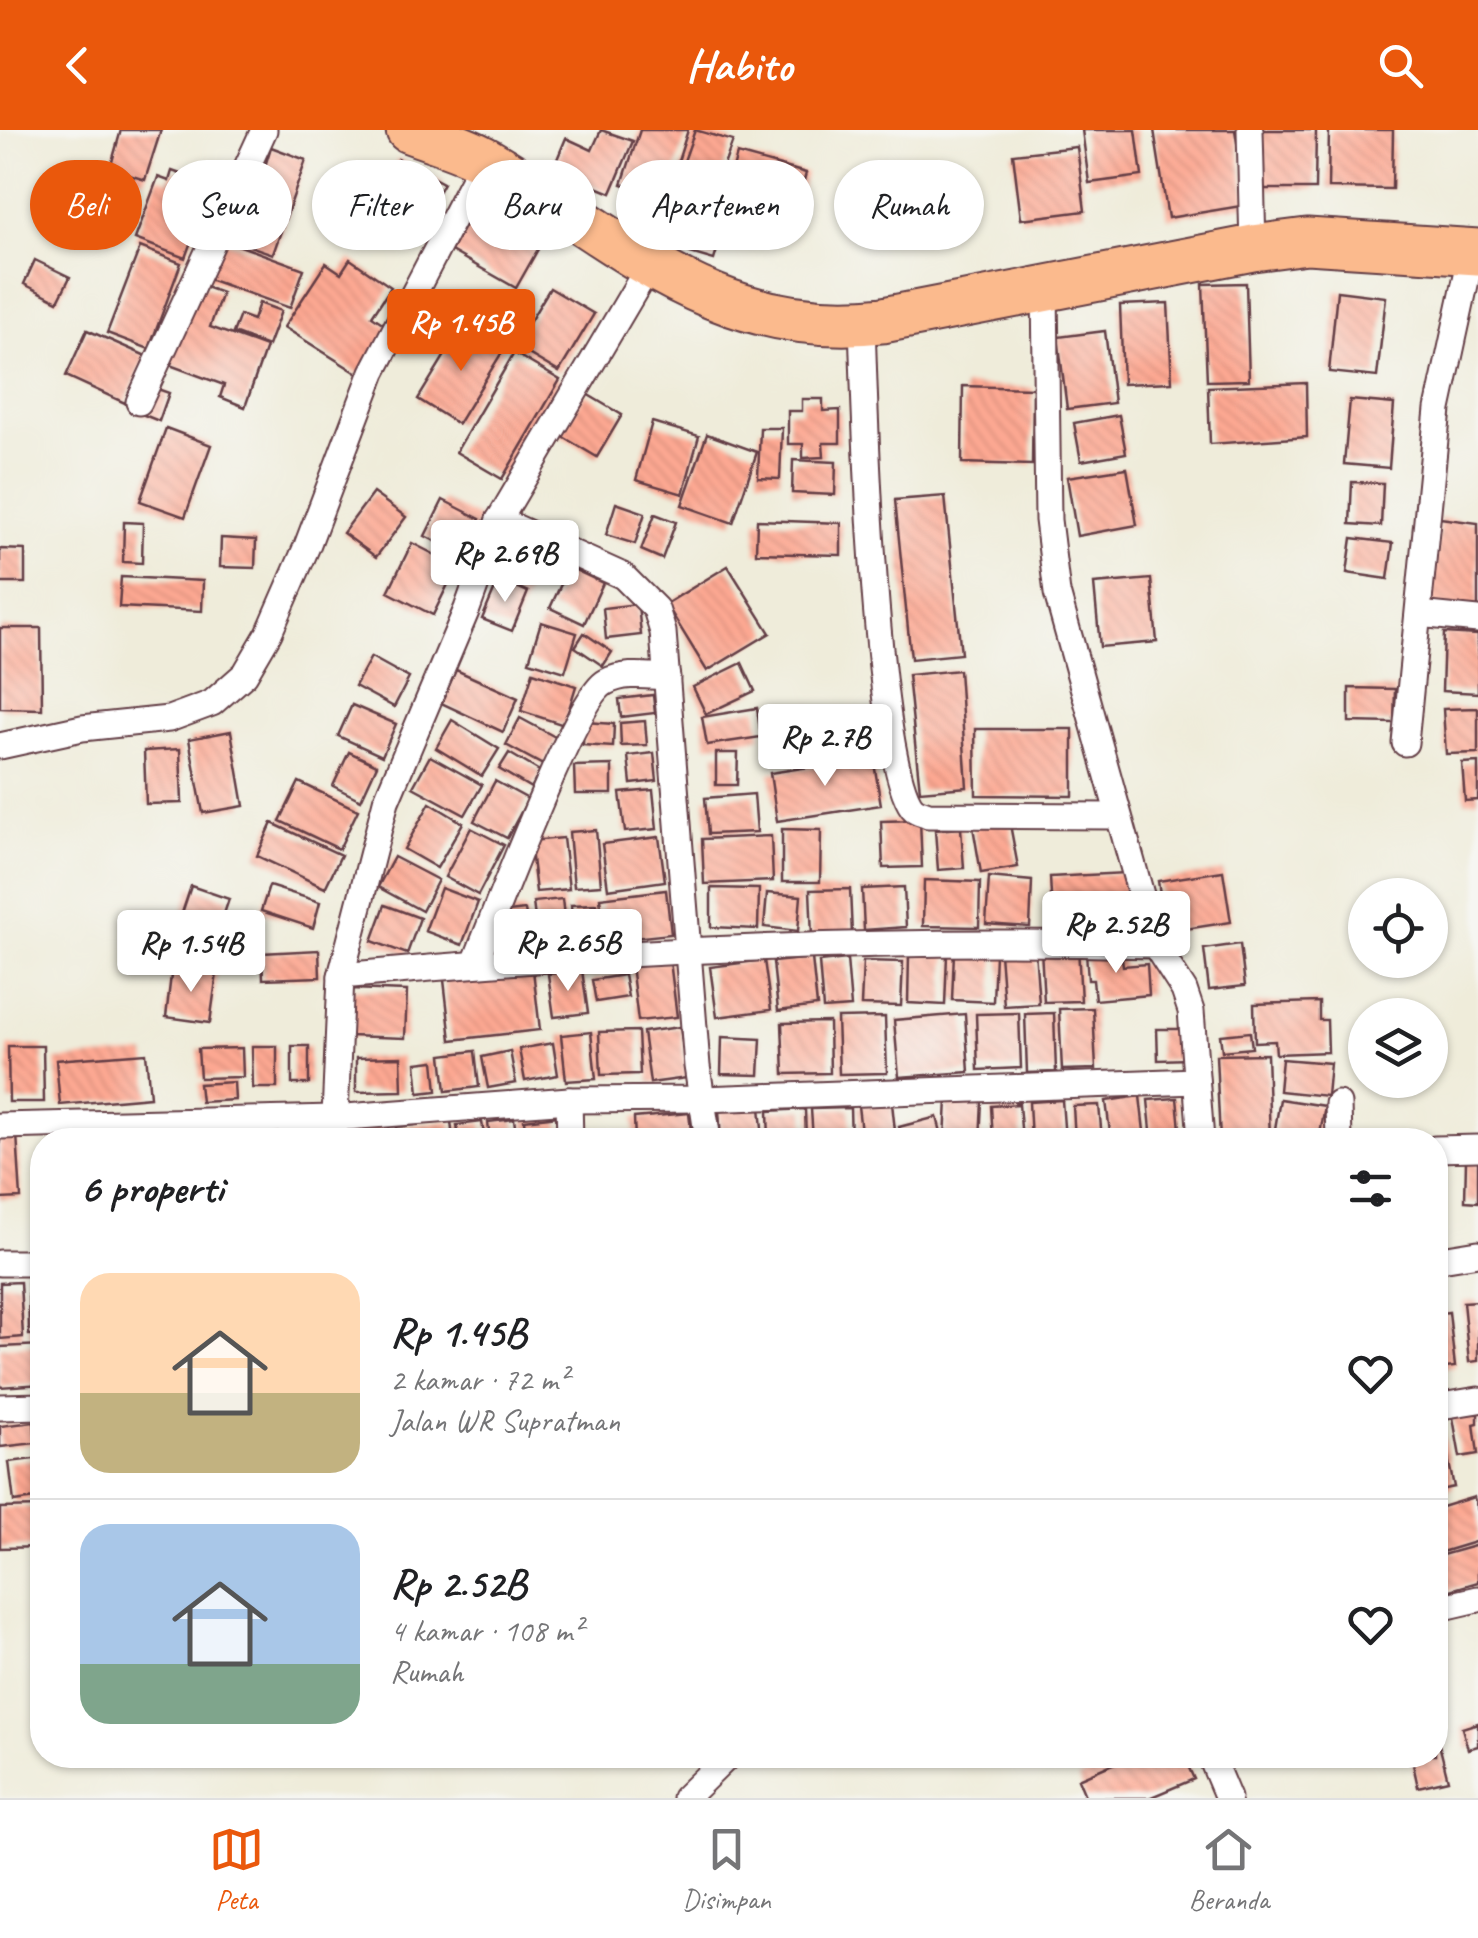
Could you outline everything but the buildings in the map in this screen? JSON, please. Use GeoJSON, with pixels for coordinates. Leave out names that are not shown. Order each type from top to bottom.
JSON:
{"type":"FeatureCollection","features":[{"type":"Feature","properties":{"kind":"highway"},"geometry":{"type":"LineString","coordinates":[[409,130],[484,159],[649,266],[724,302],[772,316],[862,322],[1308,241],[1475,252]]}},
{"type":"Feature","properties":{"kind":"street"},"geometry":{"type":"LineString","coordinates":[[139,402],[264,130]]}},
{"type":"Feature","properties":{"kind":"street"},"geometry":{"type":"LineString","coordinates":[[1250,130],[1253,248]]}},
{"type":"Feature","properties":{"kind":"street"},"geometry":{"type":"LineString","coordinates":[[0,746],[82,728],[169,719],[212,703],[245,674],[269,633],[306,546],[373,372],[484,159]]}},
{"type":"Feature","properties":{"kind":"street"},"geometry":{"type":"LineString","coordinates":[[1406,743],[1438,409],[1475,252]]}},
{"type":"Feature","properties":{"kind":"street"},"geometry":{"type":"LineString","coordinates":[[333,1128],[341,976],[386,801],[467,609],[499,520],[649,266]]}},
{"type":"Feature","properties":{"kind":"street"},"geometry":{"type":"LineString","coordinates":[[1045,289],[1048,520],[1056,593],[1155,945],[1184,990],[1191,1011],[1200,1128]]}},
{"type":"Feature","properties":{"kind":"street"},"geometry":{"type":"LineString","coordinates":[[862,322],[870,542],[892,742],[907,797],[914,808],[928,814],[1117,816]]}},
{"type":"Feature","properties":{"kind":"street"},"geometry":{"type":"LineString","coordinates":[[499,520],[623,576],[656,609],[667,678],[707,1128]]}},
{"type":"Feature","properties":{"kind":"street"},"geometry":{"type":"LineString","coordinates":[[1420,614],[1478,620]]}},
{"type":"Feature","properties":{"kind":"street"},"geometry":{"type":"LineString","coordinates":[[475,963],[570,734],[594,690],[631,674],[667,678]]}},
{"type":"Feature","properties":{"kind":"street"},"geometry":{"type":"LineString","coordinates":[[341,976],[689,948],[1023,942],[1155,945]]}},
{"type":"Feature","properties":{"kind":"street"},"geometry":{"type":"LineString","coordinates":[[341,1128],[569,1100],[703,1099],[1196,1081]]}},
{"type":"Feature","properties":{"kind":"street"},"geometry":{"type":"LineString","coordinates":[[569,1100],[570,1128]]}},
{"type":"Feature","properties":{"kind":"street"},"geometry":{"type":"LineString","coordinates":[[1338,1104],[1339,1128]]}},
{"type":"Feature","properties":{"kind":"street"},"geometry":{"type":"LineString","coordinates":[[0,1126],[222,1128]]}},
{"type":"Feature","properties":{"kind":"street"},"geometry":{"type":"LineString","coordinates":[[1448,1149],[1478,1148]]}},
{"type":"Feature","properties":{"kind":"street"},"geometry":{"type":"LineString","coordinates":[[1448,1258],[1478,1253]]}},
{"type":"Feature","properties":{"kind":"street"},"geometry":{"type":"LineString","coordinates":[[0,1263],[30,1262]]}},
{"type":"Feature","properties":{"kind":"street"},"geometry":{"type":"LineString","coordinates":[[1448,1406],[1478,1400]]}},
{"type":"Feature","properties":{"kind":"street"},"geometry":{"type":"LineString","coordinates":[[0,1406],[30,1406]]}},
{"type":"Feature","properties":{"kind":"street"},"geometry":{"type":"LineString","coordinates":[[1448,1605],[1478,1599]]}},
{"type":"Feature","properties":{"kind":"street"},"geometry":{"type":"LineString","coordinates":[[684,1798],[715,1768]]}},
{"type":"Feature","properties":{"kind":"street"},"geometry":{"type":"LineString","coordinates":[[1215,1768],[1228,1798]]}}]}
